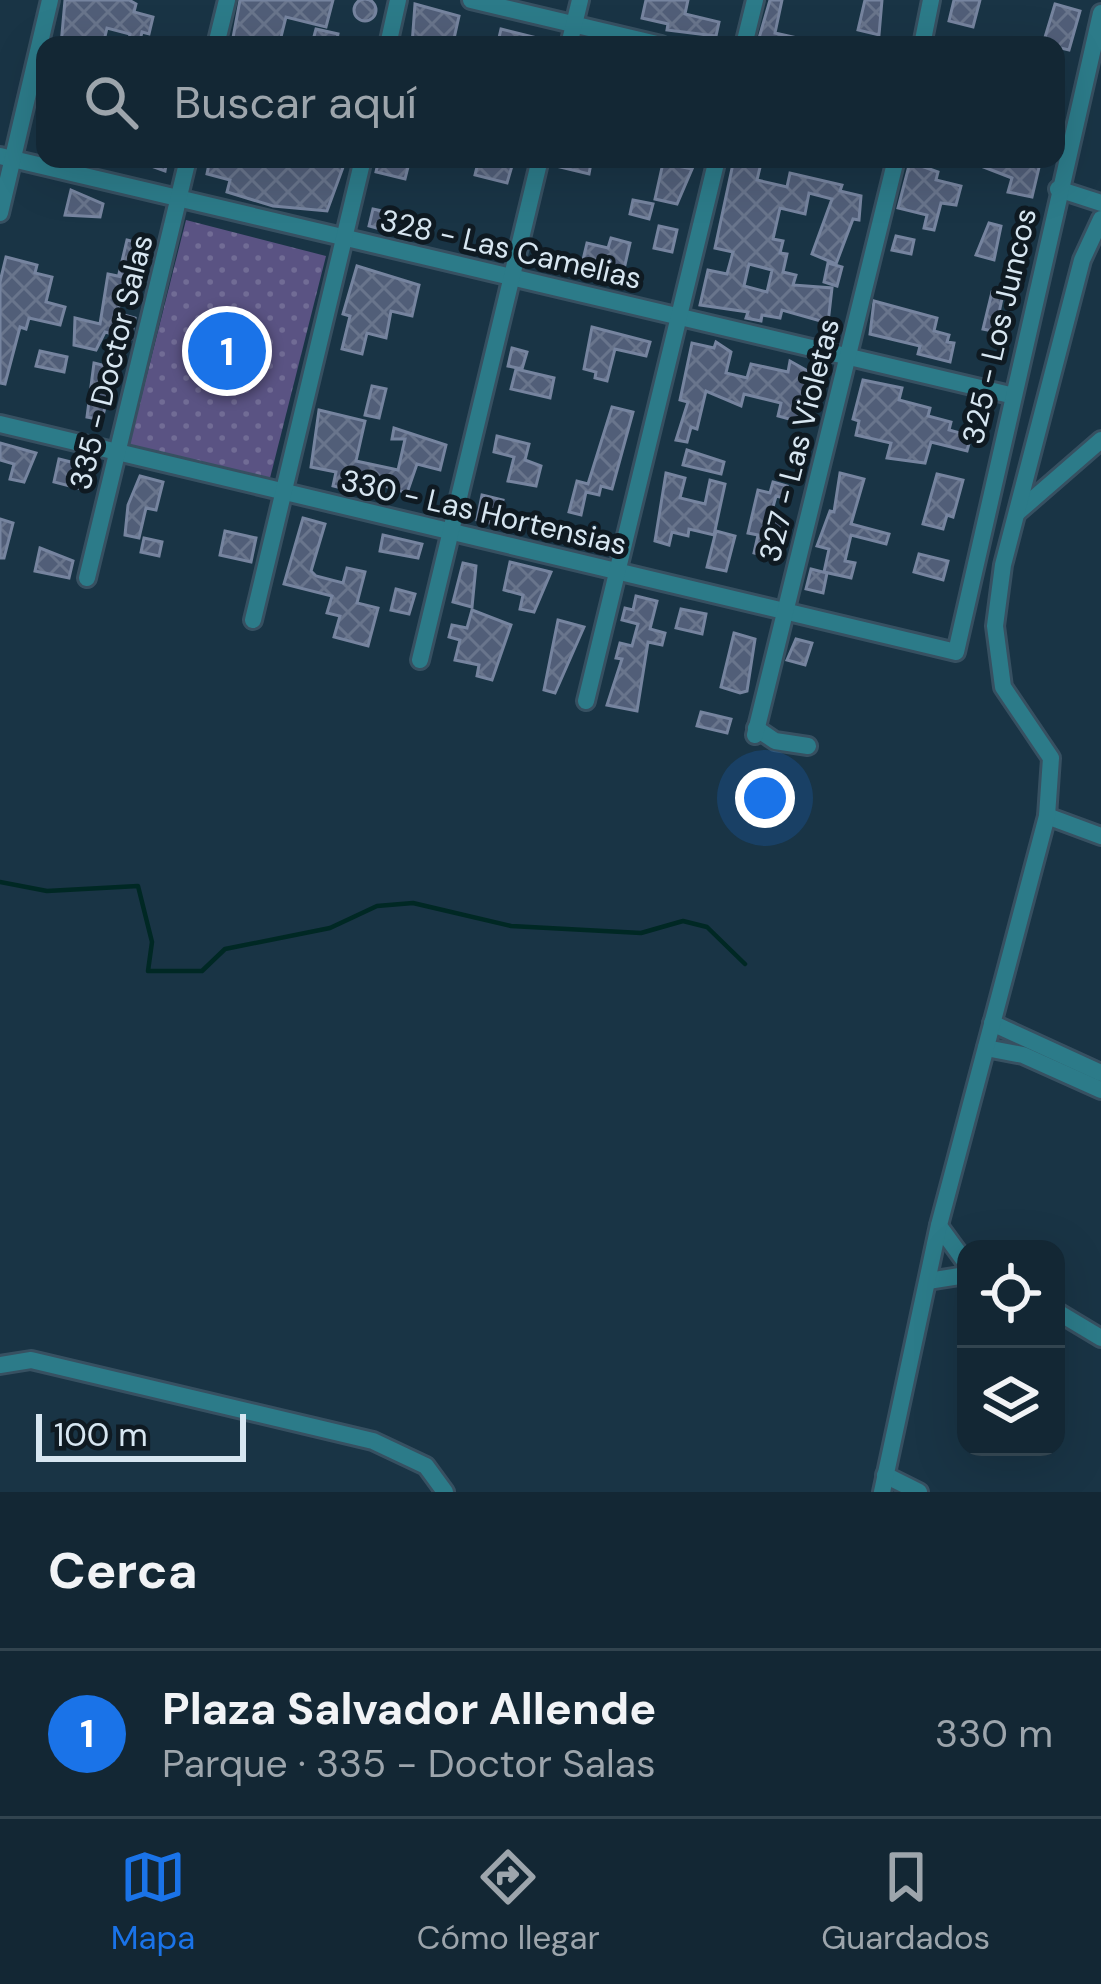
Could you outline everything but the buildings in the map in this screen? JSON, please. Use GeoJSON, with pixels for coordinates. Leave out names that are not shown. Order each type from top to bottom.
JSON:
{"type":"FeatureCollection","features":[{"type":"Feature","properties":{"kind":"street"},"geometry":{"type":"LineString","coordinates":[[40,36],[50,0]]}},
{"type":"Feature","properties":{"kind":"street"},"geometry":{"type":"LineString","coordinates":[[218,36],[227,0]]}},
{"type":"Feature","properties":{"kind":"street"},"geometry":{"type":"LineString","coordinates":[[390,36],[398,0]]}},
{"type":"Feature","properties":{"kind":"street"},"geometry":{"type":"LineString","coordinates":[[471,0],[624,36]]}},
{"type":"Feature","properties":{"kind":"street"},"geometry":{"type":"LineString","coordinates":[[571,36],[580,0]]}},
{"type":"Feature","properties":{"kind":"street"},"geometry":{"type":"LineString","coordinates":[[746,36],[754,0]]}},
{"type":"Feature","properties":{"kind":"street"},"geometry":{"type":"LineString","coordinates":[[924,36],[931,0]]}},
{"type":"Feature","properties":{"kind":"street","name":"325 - Los Juncos"},"geometry":{"type":"LineString","coordinates":[[1065,130],[1101,13]]}},
{"type":"Feature","properties":{"kind":"street"},"geometry":{"type":"LineString","coordinates":[[0,213],[6,157],[36,50]]}},
{"type":"Feature","properties":{"kind":"street","name":"328 - Las Camelias"},"geometry":{"type":"LineString","coordinates":[[6,157],[36,164]]}},
{"type":"Feature","properties":{"kind":"street","name":"328 - Las Camelias"},"geometry":{"type":"LineString","coordinates":[[52,168],[1010,395]]}},
{"type":"Feature","properties":{"kind":"street","name":"335 - Doctor Salas"},"geometry":{"type":"LineString","coordinates":[[87,578],[186,168]]}},
{"type":"Feature","properties":{"kind":"street"},"geometry":{"type":"LineString","coordinates":[[253,620],[361,168]]}},
{"type":"Feature","properties":{"kind":"street"},"geometry":{"type":"LineString","coordinates":[[420,660],[538,168]]}},
{"type":"Feature","properties":{"kind":"street"},"geometry":{"type":"LineString","coordinates":[[586,701],[715,168]]}},
{"type":"Feature","properties":{"kind":"street","name":"327 - Las Violetas"},"geometry":{"type":"LineString","coordinates":[[808,746],[775,741],[756,732],[894,168]]}},
{"type":"Feature","properties":{"kind":"street","name":"325 - Los Juncos"},"geometry":{"type":"LineString","coordinates":[[956,652],[1060,168]]}},
{"type":"Feature","properties":{"kind":"street"},"geometry":{"type":"LineString","coordinates":[[1058,189],[1101,203]]}},
{"type":"Feature","properties":{"kind":"street"},"geometry":{"type":"LineString","coordinates":[[919,1492],[883,1484],[939,1225],[1047,816],[1051,758],[1010,699],[997,668],[999,590],[1082,260],[1101,219]]}},
{"type":"Feature","properties":{"kind":"street","name":"330 - Las Hortensias"},"geometry":{"type":"LineString","coordinates":[[0,424],[956,652]]}},
{"type":"Feature","properties":{"kind":"street"},"geometry":{"type":"LineString","coordinates":[[1017,513],[1101,440]]}},
{"type":"Feature","properties":{"kind":"street"},"geometry":{"type":"LineString","coordinates":[[1047,816],[1101,836]]}},
{"type":"Feature","properties":{"kind":"street"},"geometry":{"type":"LineString","coordinates":[[992,1023],[1101,1073]]}},
{"type":"Feature","properties":{"kind":"street"},"geometry":{"type":"LineString","coordinates":[[986,1048],[1023,1055],[1101,1090]]}},
{"type":"Feature","properties":{"kind":"street"},"geometry":{"type":"LineString","coordinates":[[939,1225],[957,1250]]}},
{"type":"Feature","properties":{"kind":"street"},"geometry":{"type":"LineString","coordinates":[[928,1281],[957,1276]]}},
{"type":"Feature","properties":{"kind":"street"},"geometry":{"type":"LineString","coordinates":[[1065,1316],[1101,1338]]}},
{"type":"Feature","properties":{"kind":"street"},"geometry":{"type":"LineString","coordinates":[[0,1365],[31,1360],[373,1441],[426,1466],[445,1492]]}},
{"type":"Feature","properties":{"kind":"shaded area"},"geometry":{"type":"Polygon","coordinates":[[[186,220],[326,256],[269,482],[129,446],[186,220]]]}},
{"type":"Feature","properties":{"kind":"waterway"},"geometry":{"type":"LineString","coordinates":[[0,882],[47,891],[138,886],[152,942],[148,971],[202,971],[225,949],[330,928],[377,906],[413,903],[511,926],[641,933],[683,921],[707,927],[745,964]]}},
{"type":"Feature","properties":{"kind":"place","name":"Plaza Salvador Allende"},"geometry":{"type":"Point","coordinates":[227,351]}}]}
